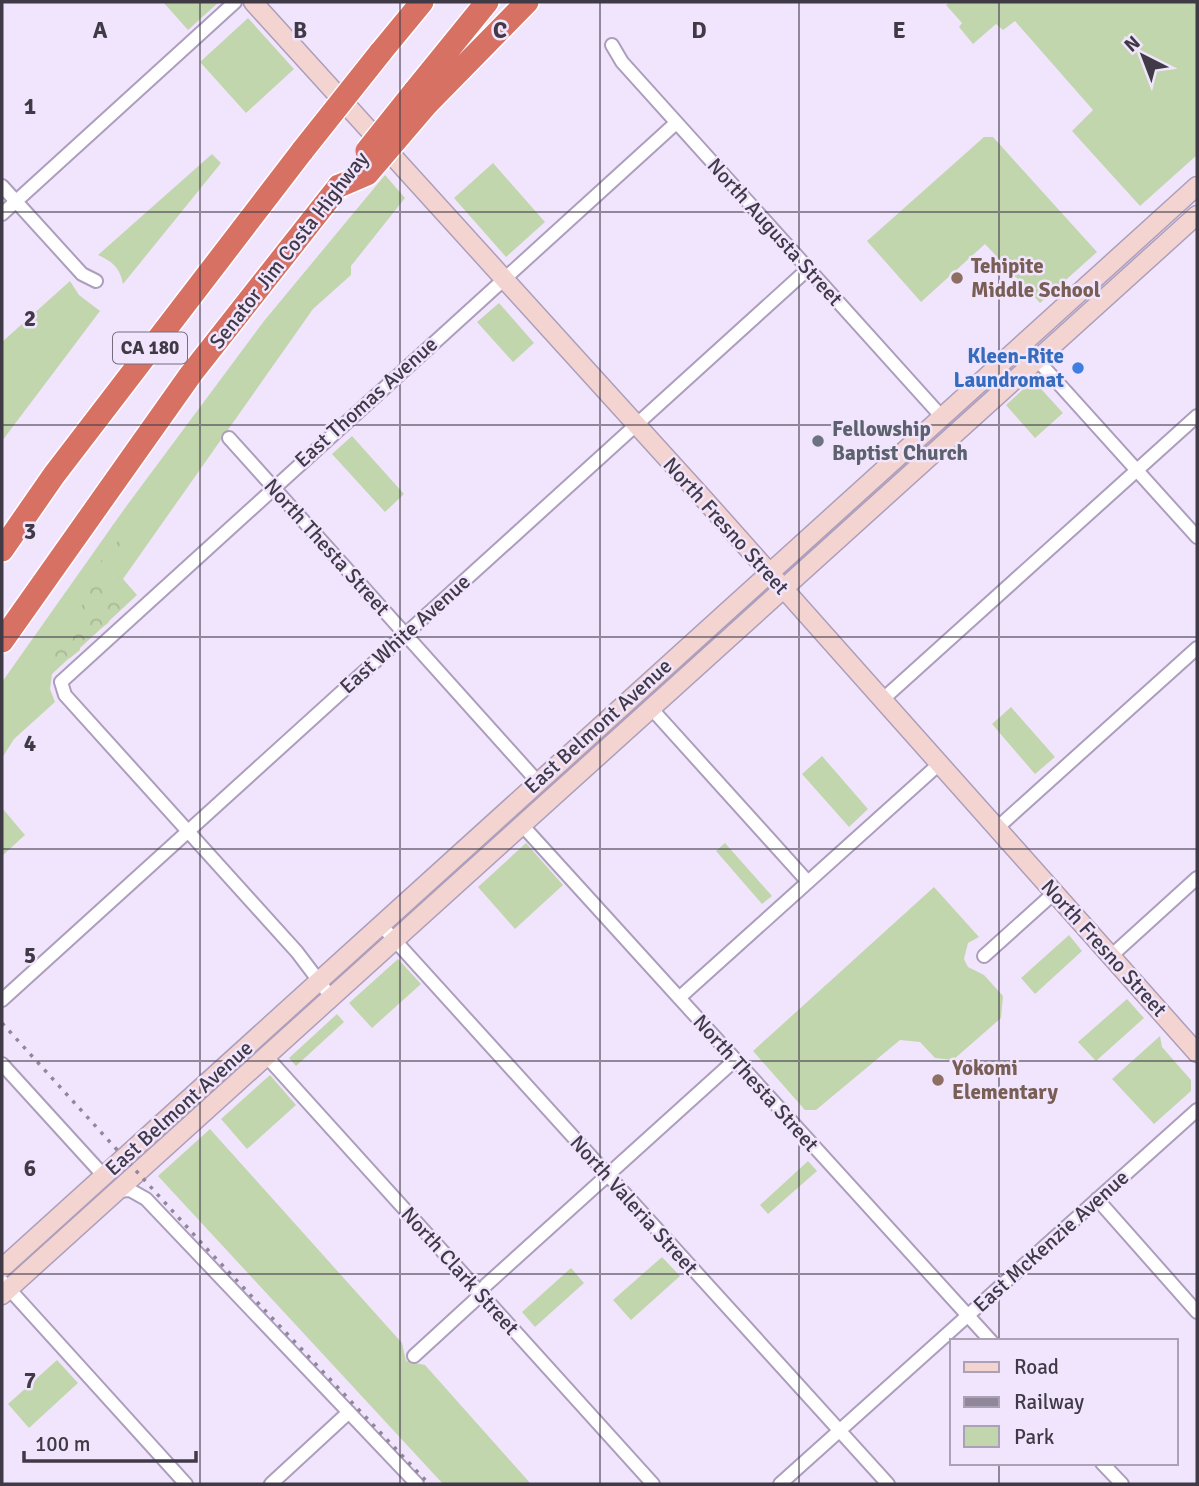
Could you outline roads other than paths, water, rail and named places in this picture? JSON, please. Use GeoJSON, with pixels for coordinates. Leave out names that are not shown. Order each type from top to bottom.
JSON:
{"type":"FeatureCollection","features":[{"type":"Feature","properties":{"kind":"highway"},"geometry":{"type":"LineString","coordinates":[[380,53],[406,2]]}},
{"type":"Feature","properties":{"kind":"highway","name":"CA 180"},"geometry":{"type":"LineString","coordinates":[[2,550],[71,453],[303,150],[422,2]]}},
{"type":"Feature","properties":{"kind":"highway"},"geometry":{"type":"LineString","coordinates":[[420,98],[487,2]]}},
{"type":"Feature","properties":{"kind":"highway"},"geometry":{"type":"LineString","coordinates":[[420,98],[527,2]]}},
{"type":"Feature","properties":{"kind":"highway","name":"Senator Jim Costa Highway"},"geometry":{"type":"LineString","coordinates":[[2,642],[191,374],[339,186],[367,174],[420,98]]}},
{"type":"Feature","properties":{"kind":"main road","name":"North Fresno Street"},"geometry":{"type":"LineString","coordinates":[[253,2],[1197,1052]]}},
{"type":"Feature","properties":{"kind":"main road","name":"East Belmont Avenue"},"geometry":{"type":"LineString","coordinates":[[2,1268],[1197,186]]}},
{"type":"Feature","properties":{"kind":"main road","name":"East Belmont Avenue"},"geometry":{"type":"LineString","coordinates":[[4,1288],[75,1230],[650,707],[1197,215]]}},
{"type":"Feature","properties":{"kind":"main road"},"geometry":{"type":"LineString","coordinates":[[75,1230],[78,1213],[107,1185],[104,1176]]}},
{"type":"Feature","properties":{"kind":"street"},"geometry":{"type":"LineString","coordinates":[[2,214],[235,2]]}},
{"type":"Feature","properties":{"kind":"street","name":"North Augusta Street"},"geometry":{"type":"LineString","coordinates":[[612,46],[622,62],[676,123],[941,416]]}},
{"type":"Feature","properties":{"kind":"street","name":"East Thomas Avenue"},"geometry":{"type":"LineString","coordinates":[[189,831],[65,695],[61,685],[67,674],[676,123]]}},
{"type":"Feature","properties":{"kind":"street"},"geometry":{"type":"LineString","coordinates":[[2,186],[82,274],[96,281]]}},
{"type":"Feature","properties":{"kind":"street","name":"East White Avenue"},"geometry":{"type":"LineString","coordinates":[[2,1000],[808,269]]}},
{"type":"Feature","properties":{"kind":"street"},"geometry":{"type":"LineString","coordinates":[[1022,344],[1197,537]]}},
{"type":"Feature","properties":{"kind":"street"},"geometry":{"type":"LineString","coordinates":[[882,700],[1197,416]]}},
{"type":"Feature","properties":{"kind":"street","name":"North Thesta Street"},"geometry":{"type":"LineString","coordinates":[[229,438],[537,781]]}},
{"type":"Feature","properties":{"kind":"street"},"geometry":{"type":"LineString","coordinates":[[996,829],[1197,648]]}},
{"type":"Feature","properties":{"kind":"street"},"geometry":{"type":"LineString","coordinates":[[650,707],[808,882]]}},
{"type":"Feature","properties":{"kind":"street"},"geometry":{"type":"LineString","coordinates":[[679,998],[938,765]]}},
{"type":"Feature","properties":{"kind":"street","name":"North Thesta Street"},"geometry":{"type":"LineString","coordinates":[[522,825],[989,1339]]}},
{"type":"Feature","properties":{"kind":"street"},"geometry":{"type":"LineString","coordinates":[[189,831],[320,980],[331,997]]}},
{"type":"Feature","properties":{"kind":"street"},"geometry":{"type":"LineString","coordinates":[[1111,956],[1197,878]]}},
{"type":"Feature","properties":{"kind":"street"},"geometry":{"type":"LineString","coordinates":[[984,956],[1054,893]]}},
{"type":"Feature","properties":{"kind":"street","name":"North Valeria Street"},"geometry":{"type":"LineString","coordinates":[[381,925],[888,1484]]}},
{"type":"Feature","properties":{"kind":"street","name":"North Clark Street"},"geometry":{"type":"LineString","coordinates":[[266,1056],[653,1484]]}},
{"type":"Feature","properties":{"kind":"street"},"geometry":{"type":"LineString","coordinates":[[414,1356],[479,1293],[735,1060]]}},
{"type":"Feature","properties":{"kind":"street"},"geometry":{"type":"LineString","coordinates":[[2,1064],[104,1176]]}},
{"type":"Feature","properties":{"kind":"street","name":"East McKenzie Avenue"},"geometry":{"type":"LineString","coordinates":[[780,1484],[1197,1110]]}},
{"type":"Feature","properties":{"kind":"street"},"geometry":{"type":"LineString","coordinates":[[117,1191],[130,1190],[146,1199],[416,1484]]}},
{"type":"Feature","properties":{"kind":"street"},"geometry":{"type":"LineString","coordinates":[[1097,1199],[1197,1312]]}},
{"type":"Feature","properties":{"kind":"street"},"geometry":{"type":"LineString","coordinates":[[4,1288],[186,1484]]}},
{"type":"Feature","properties":{"kind":"street"},"geometry":{"type":"LineString","coordinates":[[271,1484],[349,1412]]}},
{"type":"Feature","properties":{"kind":"street"},"geometry":{"type":"LineString","coordinates":[[1104,1465],[1122,1484]]}},
{"type":"Feature","properties":{"kind":"railway"},"geometry":{"type":"LineString","coordinates":[[2,1023],[207,1249],[429,1484]]}},
{"type":"Feature","properties":{"kind":"place","name":"Tehipite Middle School"},"geometry":{"type":"Point","coordinates":[957,278]}},
{"type":"Feature","properties":{"kind":"place","name":"Kleen-Rite Laundromat"},"geometry":{"type":"Point","coordinates":[1078,368]}},
{"type":"Feature","properties":{"kind":"place","name":"Fellowship Baptist Church"},"geometry":{"type":"Point","coordinates":[818,441]}},
{"type":"Feature","properties":{"kind":"place","name":"Yokomi Elementary"},"geometry":{"type":"Point","coordinates":[938,1080]}}]}
